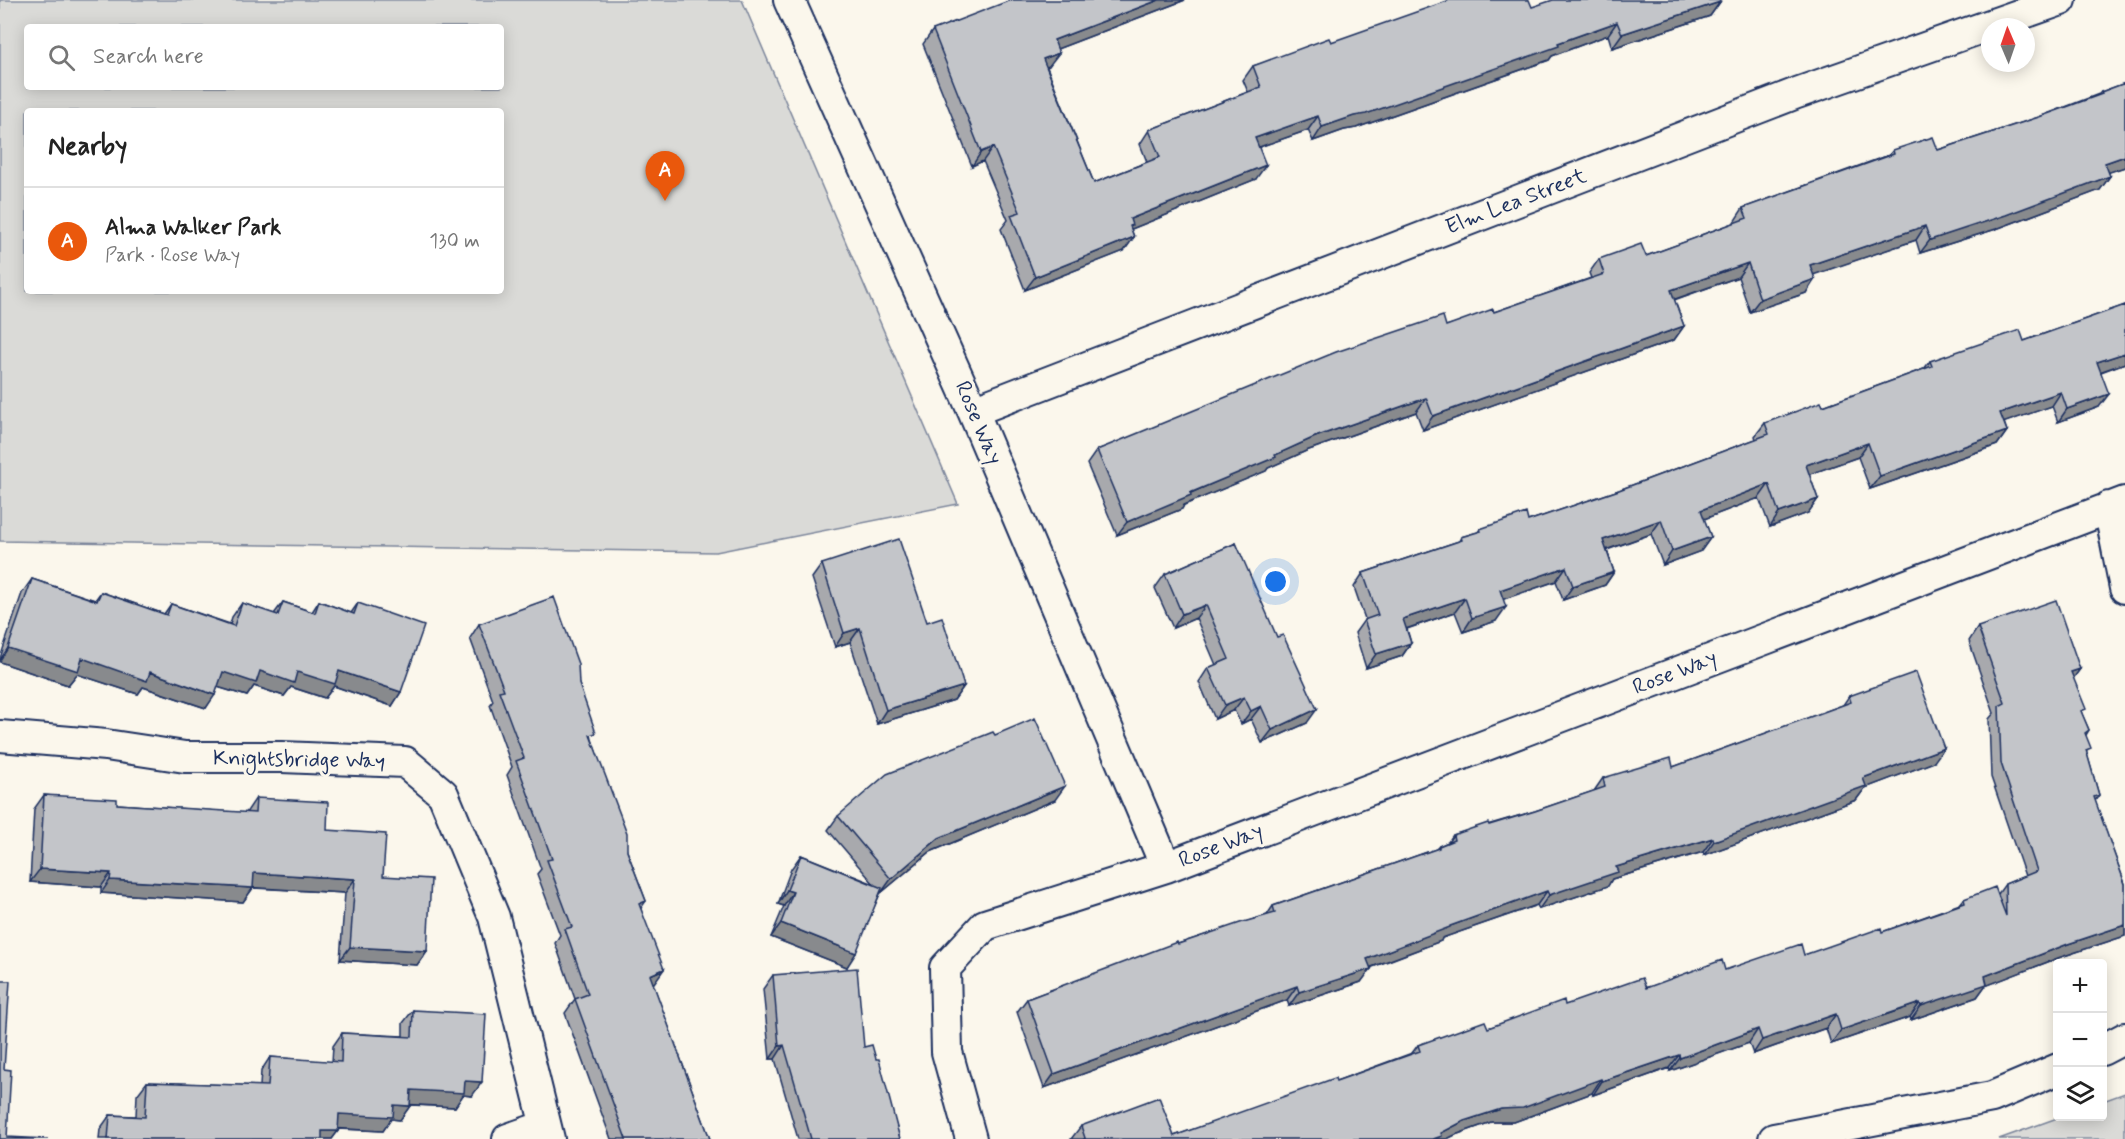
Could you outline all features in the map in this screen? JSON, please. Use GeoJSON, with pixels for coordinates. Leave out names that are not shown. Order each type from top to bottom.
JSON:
{"type":"FeatureCollection","features":[{"type":"Feature","properties":{"kind":"street","name":"Elm Lea Street"},"geometry":{"type":"LineString","coordinates":[[973,411],[1797,93],[2061,0]]}},
{"type":"Feature","properties":{"kind":"street","name":"Rose Way"},"geometry":{"type":"LineString","coordinates":[[798,3],[1166,867],[2117,504]]}},
{"type":"Feature","properties":{"kind":"street"},"geometry":{"type":"LineString","coordinates":[[2117,504],[2125,588]]}},
{"type":"Feature","properties":{"kind":"street","name":"Knightsbridge Way"},"geometry":{"type":"LineString","coordinates":[[0,736],[106,745],[185,757],[282,757],[405,762],[443,794],[494,917],[547,1132]]}},
{"type":"Feature","properties":{"kind":"street"},"geometry":{"type":"LineString","coordinates":[[971,1139],[946,1052],[945,968],[985,925],[1166,867]]}},
{"type":"Feature","properties":{"kind":"street"},"geometry":{"type":"LineString","coordinates":[[2107,1048],[2125,1038]]}},
{"type":"Feature","properties":{"kind":"street"},"geometry":{"type":"LineString","coordinates":[[1774,1139],[1992,1097],[2053,1071]]}},
{"type":"Feature","properties":{"kind":"street"},"geometry":{"type":"LineString","coordinates":[[508,1139],[547,1132]]}},
{"type":"Feature","properties":{"kind":"shaded area"},"geometry":{"type":"Polygon","coordinates":[[[0,0],[742,0],[958,504],[716,552],[0,541],[0,0]]]}},
{"type":"Feature","properties":{"kind":"shaded area"},"geometry":{"type":"Polygon","coordinates":[[[2125,1093],[2125,1139],[1999,1139],[2053,1120],[2107,1121],[2107,1100],[2125,1093]]]}},
{"type":"Feature","properties":{"kind":"building"},"geometry":{"type":"Polygon","coordinates":[[[1011,0],[1159,0],[1054,40],[1059,53],[1043,59],[1094,183],[1160,157],[1149,130],[1261,87],[1253,66],[1329,38],[1331,42],[1450,0],[1529,0],[1532,7],[1553,0],[1720,0],[1720,2],[1622,34],[1617,22],[1558,43],[1559,46],[1366,114],[1322,127],[1318,116],[1255,138],[1266,165],[1130,219],[1134,237],[1035,277],[1011,215],[1020,212],[993,147],[981,152],[933,30],[1011,0]]]}},
{"type":"Feature","properties":{"kind":"building"},"geometry":{"type":"Polygon","coordinates":[[[2125,83],[2125,156],[2105,163],[2110,176],[2006,215],[1930,240],[1925,226],[1810,265],[1815,279],[1760,299],[1748,263],[1671,290],[1684,326],[1433,416],[1426,398],[1315,437],[1275,455],[1276,457],[1127,522],[1097,450],[1336,352],[1443,316],[1446,326],[1604,274],[1599,259],[1641,244],[1646,256],[1701,236],[1747,218],[1743,208],[1894,154],[1893,150],[1933,137],[1938,150],[2039,117],[2125,83]]]}},
{"type":"Feature","properties":{"kind":"building"},"geometry":{"type":"Polygon","coordinates":[[[2125,305],[2125,353],[2097,362],[2109,394],[2067,409],[2061,392],[2000,413],[2007,431],[1880,476],[1868,443],[1806,465],[1818,499],[1779,513],[1769,484],[1701,510],[1711,537],[1672,551],[1661,520],[1603,540],[1614,572],[1573,586],[1566,567],[1500,590],[1506,607],[1472,618],[1465,598],[1403,619],[1411,643],[1376,654],[1364,620],[1378,615],[1363,573],[1462,540],[1461,537],[1526,513],[1528,521],[1619,490],[1769,434],[1765,423],[1821,402],[1823,406],[1932,366],[1930,361],[2020,330],[2024,341],[2125,305]]]}},
{"type":"Feature","properties":{"kind":"building"},"geometry":{"type":"Polygon","coordinates":[[[899,539],[927,622],[942,617],[964,686],[886,710],[860,628],[844,633],[822,564],[899,539]]]}},
{"type":"Feature","properties":{"kind":"building"},"geometry":{"type":"Polygon","coordinates":[[[1236,543],[1277,637],[1283,635],[1317,709],[1272,730],[1261,706],[1251,711],[1244,697],[1225,705],[1208,668],[1229,659],[1206,605],[1182,614],[1165,574],[1236,543]]]}},
{"type":"Feature","properties":{"kind":"building"},"geometry":{"type":"Polygon","coordinates":[[[32,579],[97,601],[101,592],[167,615],[171,604],[234,626],[242,603],[278,615],[283,602],[315,613],[319,601],[354,614],[358,603],[424,626],[401,692],[339,671],[335,684],[297,672],[294,683],[260,671],[256,683],[223,672],[215,695],[150,672],[147,681],[82,658],[78,671],[8,648],[32,579]]]}},
{"type":"Feature","properties":{"kind":"building"},"geometry":{"type":"Polygon","coordinates":[[[554,597],[578,664],[579,684],[596,733],[590,735],[627,833],[627,851],[646,901],[639,904],[664,969],[650,975],[710,1139],[626,1139],[575,999],[588,994],[565,929],[572,927],[547,860],[552,859],[516,761],[524,758],[499,691],[504,690],[479,624],[554,597]]]}},
{"type":"Feature","properties":{"kind":"building"},"geometry":{"type":"Polygon","coordinates":[[[2056,600],[2080,669],[2071,672],[2086,709],[2081,711],[2089,730],[2085,733],[2091,748],[2086,750],[2099,795],[2094,797],[2125,884],[2125,925],[1985,976],[1987,984],[1921,1006],[1920,1003],[1841,1030],[1836,1014],[1762,1040],[1758,1029],[1680,1058],[1679,1055],[1602,1081],[1601,1079],[1523,1108],[1501,1109],[1464,1121],[1441,1133],[1442,1136],[1433,1139],[1084,1139],[1081,1126],[1159,1097],[1174,1136],[1335,1078],[1336,1081],[1420,1051],[1418,1045],[1485,1021],[1488,1028],[1564,1000],[1565,1005],[1642,978],[1646,988],[1722,960],[1725,970],[1801,944],[1804,955],[1881,928],[1882,932],[1965,903],[1964,899],[1995,887],[2006,916],[2005,884],[2037,871],[2001,763],[1999,706],[2005,703],[1978,627],[2056,600]]]}},
{"type":"Feature","properties":{"kind":"building"},"geometry":{"type":"Polygon","coordinates":[[[1916,672],[1944,748],[1863,778],[1866,786],[1714,841],[1713,838],[1616,867],[1618,872],[1549,895],[1547,891],[1367,959],[1371,969],[1299,992],[1297,986],[1054,1074],[1027,999],[1177,942],[1178,944],[1275,913],[1273,906],[1439,848],[1454,840],[1453,835],[1535,811],[1605,787],[1603,778],[1671,758],[1673,767],[1851,702],[1849,696],[1916,672]]]}},
{"type":"Feature","properties":{"kind":"building"},"geometry":{"type":"Polygon","coordinates":[[[1035,718],[1065,786],[939,838],[891,879],[838,816],[887,774],[1035,718]]]}},
{"type":"Feature","properties":{"kind":"building"},"geometry":{"type":"Polygon","coordinates":[[[44,795],[117,799],[117,804],[255,813],[256,798],[328,802],[327,830],[386,834],[383,876],[431,879],[427,951],[350,947],[355,879],[254,873],[253,888],[110,880],[111,873],[40,869],[44,795]]]}},
{"type":"Feature","properties":{"kind":"building"},"geometry":{"type":"Polygon","coordinates":[[[801,855],[882,888],[856,953],[781,923],[793,892],[787,890],[801,855]]]}},
{"type":"Feature","properties":{"kind":"building"},"geometry":{"type":"Polygon","coordinates":[[[857,968],[864,1047],[872,1045],[876,1059],[879,1059],[900,1139],[811,1139],[784,1045],[779,1046],[773,975],[857,968]]]}},
{"type":"Feature","properties":{"kind":"building"},"geometry":{"type":"Polygon","coordinates":[[[0,981],[10,981],[4,1069],[11,1070],[7,1137],[48,1139],[0,1139],[0,981]]]}},
{"type":"Feature","properties":{"kind":"building"},"geometry":{"type":"Polygon","coordinates":[[[413,1010],[486,1014],[482,1082],[465,1081],[464,1093],[411,1090],[410,1106],[394,1105],[393,1117],[339,1114],[338,1131],[322,1131],[322,1139],[108,1139],[110,1115],[145,1117],[147,1082],[268,1086],[270,1057],[341,1062],[342,1033],[412,1037],[413,1010]]]}},
{"type":"Feature","properties":{"kind":"place","name":"Alma Walker Park"},"geometry":{"type":"Point","coordinates":[665,201]}}]}
